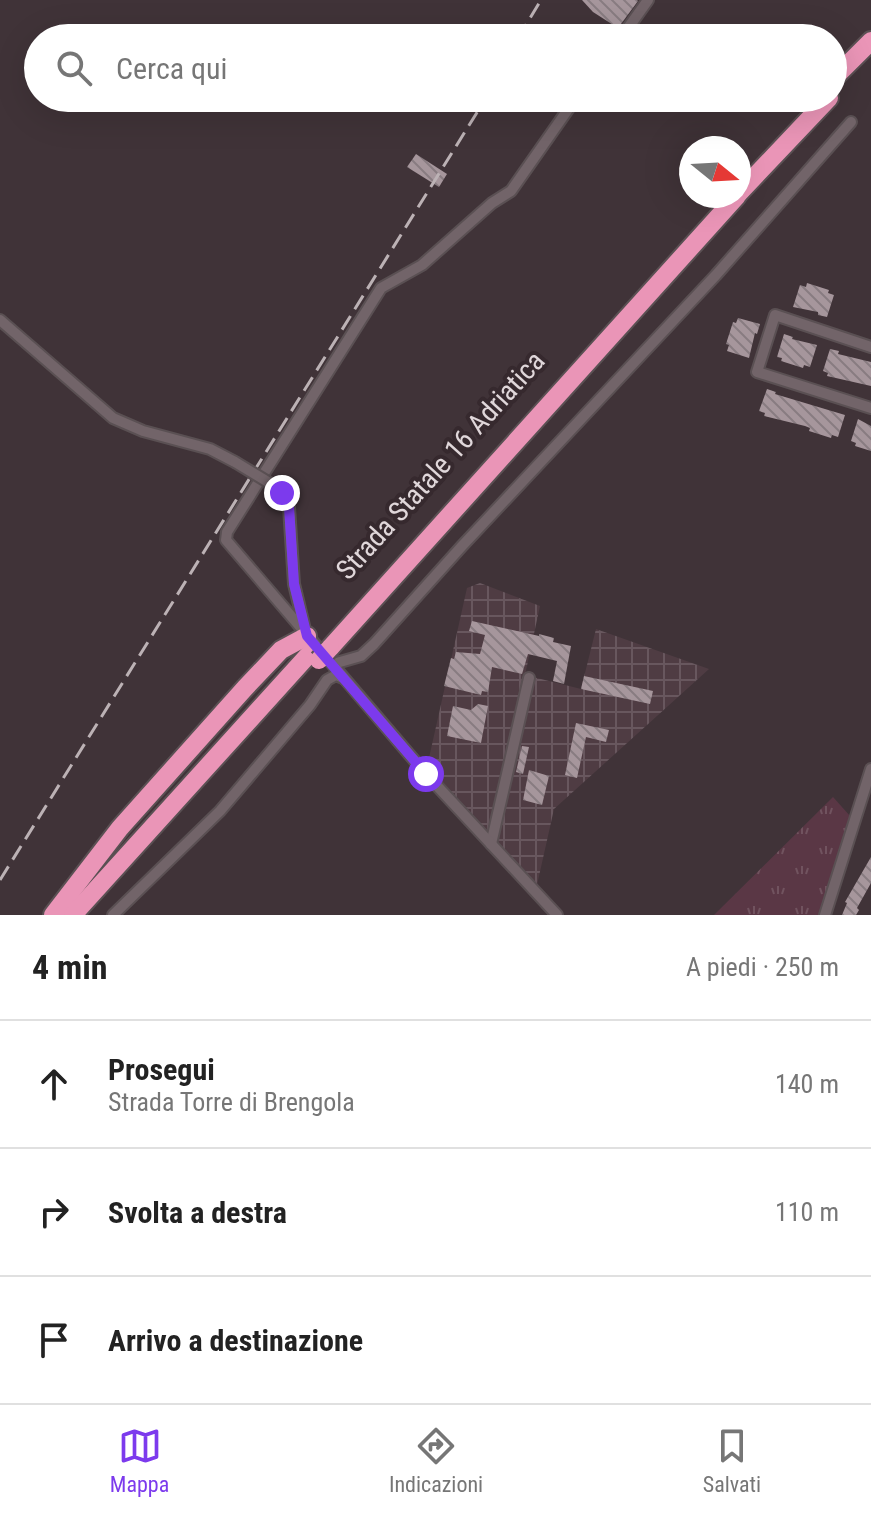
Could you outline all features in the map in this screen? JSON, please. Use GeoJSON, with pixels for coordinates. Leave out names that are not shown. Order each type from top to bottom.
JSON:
{"type":"FeatureCollection","features":[{"type":"Feature","properties":{"kind":"highway"},"geometry":{"type":"LineString","coordinates":[[847,65],[871,41]]}},
{"type":"Feature","properties":{"kind":"highway","name":"Strada Statale 16 Adriatica"},"geometry":{"type":"LineString","coordinates":[[847,80],[871,56]]}},
{"type":"Feature","properties":{"kind":"highway"},"geometry":{"type":"LineString","coordinates":[[751,164],[801,112]]}},
{"type":"Feature","properties":{"kind":"highway","name":"Strada Statale 16 Adriatica"},"geometry":{"type":"LineString","coordinates":[[751,181],[816,112]]}},
{"type":"Feature","properties":{"kind":"highway","name":"Strada Statale 16 Adriatica"},"geometry":{"type":"LineString","coordinates":[[88,915],[711,208]]}},
{"type":"Feature","properties":{"kind":"highway","name":"Strada Statale 16 Adriatica"},"geometry":{"type":"LineString","coordinates":[[73,915],[726,208]]}},
{"type":"Feature","properties":{"kind":"highway"},"geometry":{"type":"LineString","coordinates":[[53,915],[120,828],[281,650],[320,650]]}},
{"type":"Feature","properties":{"kind":"street"},"geometry":{"type":"LineString","coordinates":[[631,24],[648,0]]}},
{"type":"Feature","properties":{"kind":"street"},"geometry":{"type":"LineString","coordinates":[[557,915],[426,774],[226,540],[227,532],[381,288],[422,265],[492,203],[511,191],[566,112]]}},
{"type":"Feature","properties":{"kind":"street"},"geometry":{"type":"LineString","coordinates":[[320,650],[361,656],[374,644],[716,275],[851,122]]}},
{"type":"Feature","properties":{"kind":"street"},"geometry":{"type":"LineString","coordinates":[[871,347],[775,315],[757,372],[871,408]]}},
{"type":"Feature","properties":{"kind":"street"},"geometry":{"type":"LineString","coordinates":[[0,320],[113,418],[143,431],[210,449],[282,493],[289,507],[294,584],[320,650]]}},
{"type":"Feature","properties":{"kind":"street"},"geometry":{"type":"LineString","coordinates":[[113,915],[220,811],[310,705],[327,680],[336,675],[343,678]]}},
{"type":"Feature","properties":{"kind":"street"},"geometry":{"type":"LineString","coordinates":[[491,844],[529,678]]}},
{"type":"Feature","properties":{"kind":"street"},"geometry":{"type":"LineString","coordinates":[[825,915],[871,769]]}},
{"type":"Feature","properties":{"kind":"shaded area"},"geometry":{"type":"Polygon","coordinates":[[[480,583],[540,606],[490,836],[427,767],[467,588],[480,583]]]}},
{"type":"Feature","properties":{"kind":"shaded area"},"geometry":{"type":"Polygon","coordinates":[[[596,629],[709,669],[554,809],[537,885],[495,841],[533,677],[581,689],[596,629]]]}},
{"type":"Feature","properties":{"kind":"green space"},"geometry":{"type":"Polygon","coordinates":[[[833,797],[850,816],[820,915],[714,915],[833,797]]]}},
{"type":"Feature","properties":{"kind":"building"},"geometry":{"type":"Polygon","coordinates":[[[582,0],[638,1],[621,24],[612,24],[593,12],[582,0]]]}},
{"type":"Feature","properties":{"kind":"building"},"geometry":{"type":"Polygon","coordinates":[[[416,154],[447,174],[439,187],[407,167],[416,154]]]}},
{"type":"Feature","properties":{"kind":"building"},"geometry":{"type":"Polygon","coordinates":[[[807,283],[829,290],[828,293],[834,295],[827,317],[793,307],[800,285],[806,287],[807,283]]]}},
{"type":"Feature","properties":{"kind":"building"},"geometry":{"type":"Polygon","coordinates":[[[738,318],[760,324],[749,358],[727,351],[733,322],[736,323],[738,318]]]}},
{"type":"Feature","properties":{"kind":"building"},"geometry":{"type":"Polygon","coordinates":[[[784,334],[817,345],[810,367],[804,365],[803,368],[777,357],[784,334]]]}},
{"type":"Feature","properties":{"kind":"building"},"geometry":{"type":"Polygon","coordinates":[[[830,349],[871,362],[871,386],[827,376],[828,373],[823,371],[830,349]]]}},
{"type":"Feature","properties":{"kind":"building"},"geometry":{"type":"Polygon","coordinates":[[[767,389],[845,415],[838,437],[832,435],[831,438],[809,431],[810,428],[805,426],[764,416],[765,413],[759,411],[767,389]]]}},
{"type":"Feature","properties":{"kind":"building"},"geometry":{"type":"Polygon","coordinates":[[[858,419],[871,426],[871,451],[855,446],[856,443],[851,441],[858,419]]]}},
{"type":"Feature","properties":{"kind":"building"},"geometry":{"type":"Polygon","coordinates":[[[472,621],[539,634],[554,638],[553,642],[571,646],[564,684],[553,681],[557,661],[528,654],[522,674],[492,667],[488,692],[482,691],[481,695],[444,686],[451,658],[454,659],[456,652],[480,654],[485,635],[469,631],[472,621]]]}},
{"type":"Feature","properties":{"kind":"building"},"geometry":{"type":"Polygon","coordinates":[[[584,676],[653,691],[650,704],[581,689],[584,676]]]}},
{"type":"Feature","properties":{"kind":"building"},"geometry":{"type":"Polygon","coordinates":[[[478,704],[488,706],[481,743],[447,736],[453,706],[471,710],[478,704]]]}},
{"type":"Feature","properties":{"kind":"building"},"geometry":{"type":"Polygon","coordinates":[[[576,723],[609,730],[606,742],[586,737],[577,778],[565,775],[576,723]]]}},
{"type":"Feature","properties":{"kind":"building"},"geometry":{"type":"Polygon","coordinates":[[[522,746],[529,747],[523,774],[516,772],[522,746]]]}},
{"type":"Feature","properties":{"kind":"building"},"geometry":{"type":"Polygon","coordinates":[[[529,770],[549,776],[542,805],[523,800],[529,770]]]}},
{"type":"Feature","properties":{"kind":"building"},"geometry":{"type":"Polygon","coordinates":[[[871,857],[871,883],[857,908],[859,910],[856,915],[842,915],[845,902],[871,857]]]}},
{"type":"Feature","properties":{"kind":"railway"},"geometry":{"type":"LineString","coordinates":[[526,24],[541,0]]}},
{"type":"Feature","properties":{"kind":"railway"},"geometry":{"type":"LineString","coordinates":[[0,880],[477,112]]}},
{"type":"Feature","properties":{"kind":"route"},"geometry":{"type":"LineString","coordinates":[[282,493],[289,507],[294,584],[307,636],[426,774]]}}]}
